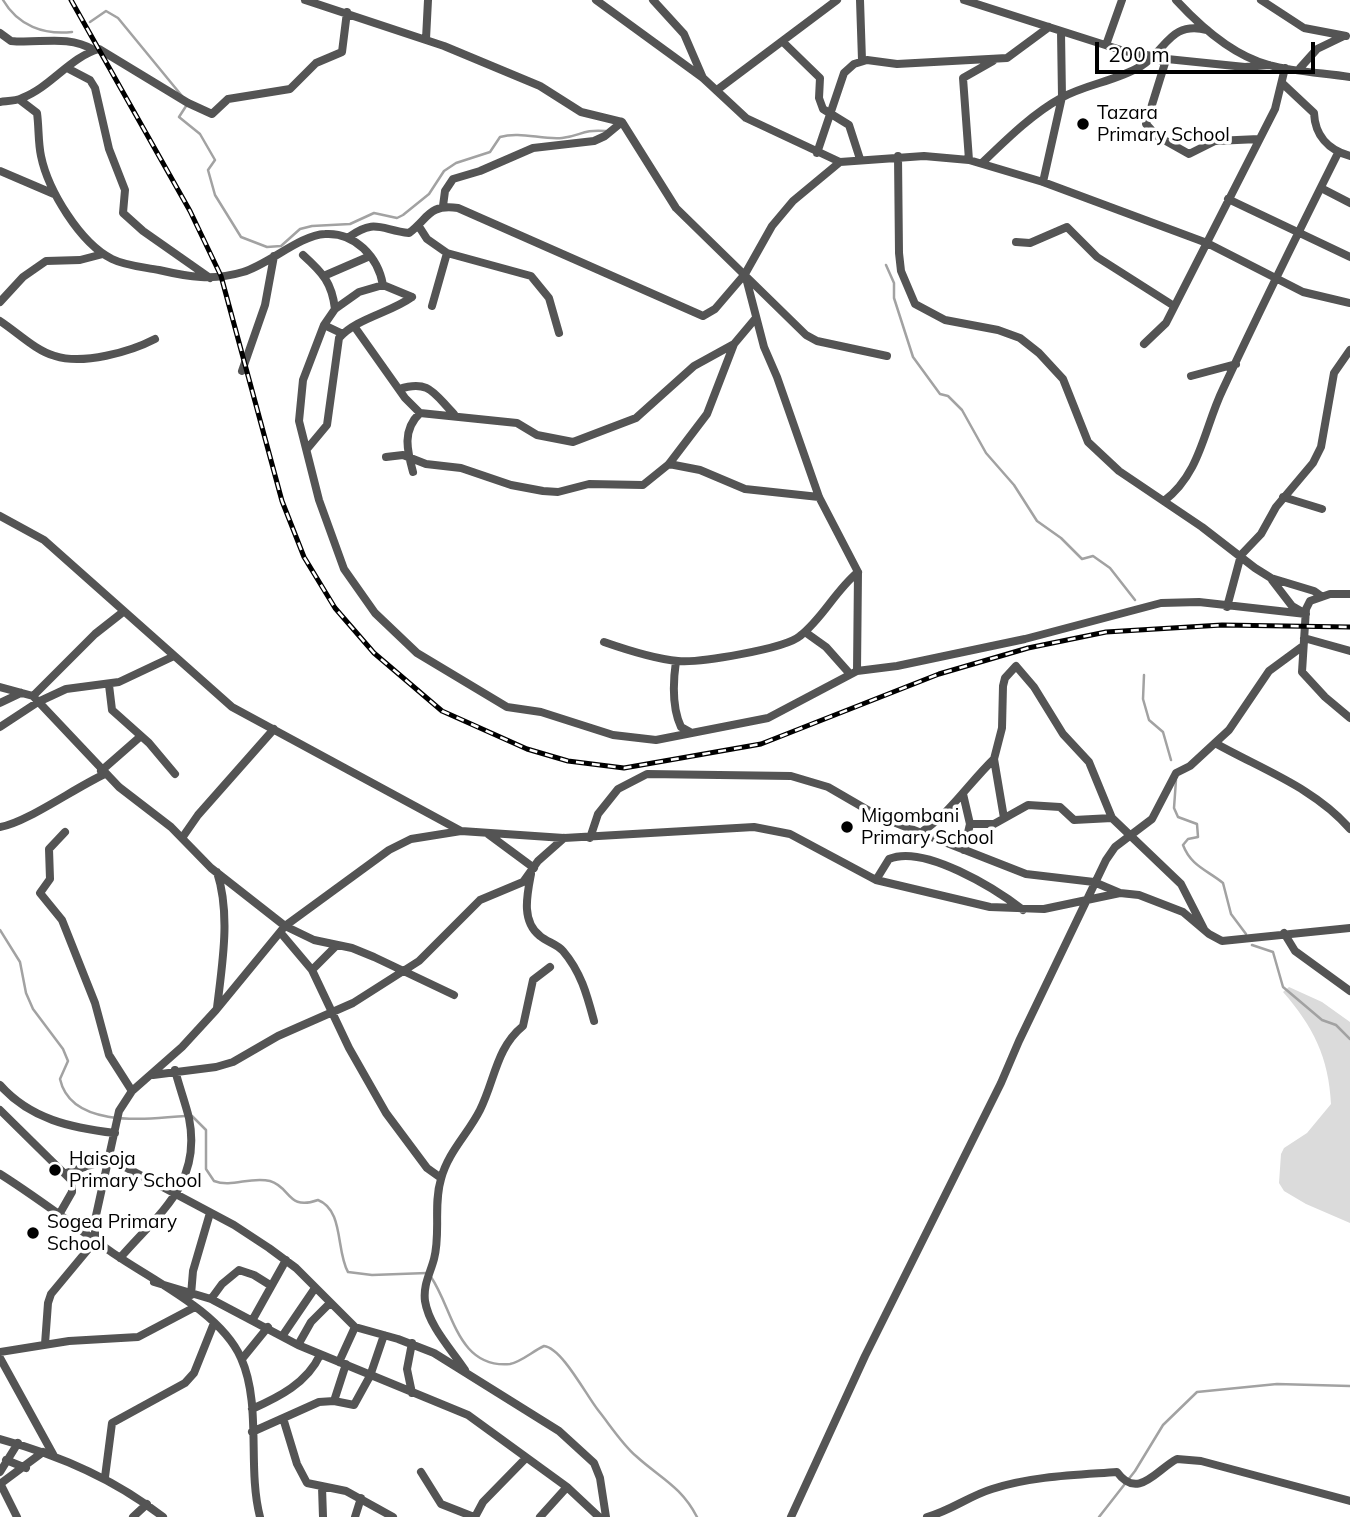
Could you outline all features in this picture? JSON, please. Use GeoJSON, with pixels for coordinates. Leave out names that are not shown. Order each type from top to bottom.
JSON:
{"type":"FeatureCollection","features":[{"type":"Feature","properties":{"kind":"street"},"geometry":{"type":"LineString","coordinates":[[305,0],[426,40],[523,78],[581,112],[622,122],[676,208],[807,335],[887,356]]}},
{"type":"Feature","properties":{"kind":"street"},"geometry":{"type":"LineString","coordinates":[[426,40],[428,0]]}},
{"type":"Feature","properties":{"kind":"street"},"geometry":{"type":"LineString","coordinates":[[596,0],[703,78],[746,118],[817,153],[840,162],[898,156],[982,163],[1043,182],[1207,243],[1303,292],[1350,303]]}},
{"type":"Feature","properties":{"kind":"street"},"geometry":{"type":"LineString","coordinates":[[653,0],[684,34],[703,78]]}},
{"type":"Feature","properties":{"kind":"street"},"geometry":{"type":"LineString","coordinates":[[717,90],[837,0]]}},
{"type":"Feature","properties":{"kind":"street"},"geometry":{"type":"LineString","coordinates":[[860,0],[862,60]]}},
{"type":"Feature","properties":{"kind":"street"},"geometry":{"type":"LineString","coordinates":[[964,0],[1106,46],[1152,56],[1165,63]]}},
{"type":"Feature","properties":{"kind":"street"},"geometry":{"type":"LineString","coordinates":[[1106,46],[1122,0]]}},
{"type":"Feature","properties":{"kind":"street"},"geometry":{"type":"LineString","coordinates":[[1176,0],[1207,30],[1254,60],[1285,68],[1350,77]]}},
{"type":"Feature","properties":{"kind":"street"},"geometry":{"type":"LineString","coordinates":[[1261,0],[1304,28],[1348,36]]}},
{"type":"Feature","properties":{"kind":"street"},"geometry":{"type":"LineString","coordinates":[[0,33],[11,41],[46,39],[80,43],[94,50],[105,50],[188,103],[212,114],[228,99],[290,89],[316,63],[342,52],[347,12]]}},
{"type":"Feature","properties":{"kind":"street"},"geometry":{"type":"LineString","coordinates":[[969,160],[964,77],[996,60],[1013,55],[1026,41],[1049,27]]}},
{"type":"Feature","properties":{"kind":"street"},"geometry":{"type":"LineString","coordinates":[[982,163],[1062,97],[1133,71],[1171,36],[1185,29],[1207,30]]}},
{"type":"Feature","properties":{"kind":"street"},"geometry":{"type":"LineString","coordinates":[[1043,182],[1062,97],[1061,32]]}},
{"type":"Feature","properties":{"kind":"street"},"geometry":{"type":"LineString","coordinates":[[1300,68],[1317,49],[1348,36]]}},
{"type":"Feature","properties":{"kind":"street"},"geometry":{"type":"LineString","coordinates":[[783,42],[820,78],[821,104],[853,131],[860,159]]}},
{"type":"Feature","properties":{"kind":"street"},"geometry":{"type":"LineString","coordinates":[[0,102],[20,100],[94,50]]}},
{"type":"Feature","properties":{"kind":"street"},"geometry":{"type":"LineString","coordinates":[[1259,139],[1215,141],[1189,154],[1151,132],[1146,124],[1147,114],[1167,59],[1245,67],[1269,65]]}},
{"type":"Feature","properties":{"kind":"street"},"geometry":{"type":"LineString","coordinates":[[817,153],[844,73],[862,60],[887,65],[996,60]]}},
{"type":"Feature","properties":{"kind":"street"},"geometry":{"type":"LineString","coordinates":[[66,68],[90,80],[95,88],[109,149],[125,190],[124,213],[142,231],[182,256],[210,278]]}},
{"type":"Feature","properties":{"kind":"street"},"geometry":{"type":"LineString","coordinates":[[1144,344],[1166,323],[1207,243],[1278,102],[1285,68]]}},
{"type":"Feature","properties":{"kind":"street"},"geometry":{"type":"LineString","coordinates":[[1282,83],[1314,113],[1315,127],[1328,146],[1338,153],[1350,156]]}},
{"type":"Feature","properties":{"kind":"street"},"geometry":{"type":"LineString","coordinates":[[20,100],[37,113],[41,157],[54,194],[88,239],[103,254],[125,264],[193,278],[210,278],[247,270],[322,233],[348,237],[370,256],[378,267],[383,285]]}},
{"type":"Feature","properties":{"kind":"street"},"geometry":{"type":"LineString","coordinates":[[443,206],[444,191],[453,179],[480,171],[533,148],[594,141],[622,122]]}},
{"type":"Feature","properties":{"kind":"street"},"geometry":{"type":"LineString","coordinates":[[1164,501],[1183,484],[1198,456],[1218,399],[1338,153]]}},
{"type":"Feature","properties":{"kind":"street"},"geometry":{"type":"LineString","coordinates":[[898,156],[899,253],[907,292],[915,304],[945,320],[1007,333],[1039,353],[1069,389],[1087,442],[1119,471],[1271,578],[1292,606],[1306,614]]}},
{"type":"Feature","properties":{"kind":"street"},"geometry":{"type":"LineString","coordinates":[[348,237],[365,226],[380,226],[409,233],[428,214],[443,206],[458,208],[570,255],[641,290],[670,300],[698,316],[709,315],[745,274],[772,226],[793,201],[840,162]]}},
{"type":"Feature","properties":{"kind":"street"},"geometry":{"type":"LineString","coordinates":[[0,172],[54,194]]}},
{"type":"Feature","properties":{"kind":"street"},"geometry":{"type":"LineString","coordinates":[[1321,188],[1350,203]]}},
{"type":"Feature","properties":{"kind":"street"},"geometry":{"type":"LineString","coordinates":[[1228,199],[1298,235],[1350,257]]}},
{"type":"Feature","properties":{"kind":"street"},"geometry":{"type":"LineString","coordinates":[[418,225],[427,239],[447,253],[531,276],[549,298],[559,332]]}},
{"type":"Feature","properties":{"kind":"street"},"geometry":{"type":"LineString","coordinates":[[1016,242],[1030,243],[1067,227],[1097,257],[1174,306]]}},
{"type":"Feature","properties":{"kind":"street"},"geometry":{"type":"LineString","coordinates":[[432,306],[447,253]]}},
{"type":"Feature","properties":{"kind":"street"},"geometry":{"type":"LineString","coordinates":[[0,302],[23,277],[46,261],[80,261],[103,254]]}},
{"type":"Feature","properties":{"kind":"street"},"geometry":{"type":"LineString","coordinates":[[303,255],[326,275],[332,287],[335,309]]}},
{"type":"Feature","properties":{"kind":"street"},"geometry":{"type":"LineString","coordinates":[[242,371],[265,305],[274,256]]}},
{"type":"Feature","properties":{"kind":"street"},"geometry":{"type":"LineString","coordinates":[[326,275],[370,256]]}},
{"type":"Feature","properties":{"kind":"street"},"geometry":{"type":"LineString","coordinates":[[745,274],[755,319],[819,497],[858,572],[853,672]]}},
{"type":"Feature","properties":{"kind":"street"},"geometry":{"type":"LineString","coordinates":[[307,449],[327,425],[333,396],[335,347],[342,334],[412,297],[383,285],[359,292],[335,309],[324,325],[307,366],[299,396],[299,421],[318,500],[344,569],[375,613],[417,653],[507,707],[541,712],[590,729],[632,738],[656,740],[768,718],[853,672],[897,666],[1025,639],[1161,603],[1199,602],[1306,614]]}},
{"type":"Feature","properties":{"kind":"street"},"geometry":{"type":"LineString","coordinates":[[386,457],[397,454],[426,464],[477,472],[512,485],[558,492],[589,484],[643,485],[669,464],[707,414],[734,344],[755,319]]}},
{"type":"Feature","properties":{"kind":"street"},"geometry":{"type":"LineString","coordinates":[[0,321],[53,356],[66,358],[118,354],[155,339]]}},
{"type":"Feature","properties":{"kind":"street"},"geometry":{"type":"LineString","coordinates":[[324,325],[342,334]]}},
{"type":"Feature","properties":{"kind":"street"},"geometry":{"type":"LineString","coordinates":[[354,326],[399,389],[420,413],[517,423],[537,435],[563,442],[573,442],[636,418],[694,366],[734,344]]}},
{"type":"Feature","properties":{"kind":"street"},"geometry":{"type":"LineString","coordinates":[[1227,607],[1241,555],[1261,534],[1283,497],[1317,455],[1329,387],[1334,373],[1350,350]]}},
{"type":"Feature","properties":{"kind":"street"},"geometry":{"type":"LineString","coordinates":[[1191,376],[1236,364]]}},
{"type":"Feature","properties":{"kind":"street"},"geometry":{"type":"LineString","coordinates":[[399,389],[416,384],[428,388],[455,415]]}},
{"type":"Feature","properties":{"kind":"street"},"geometry":{"type":"LineString","coordinates":[[413,472],[409,457],[409,426],[420,413]]}},
{"type":"Feature","properties":{"kind":"street"},"geometry":{"type":"LineString","coordinates":[[669,464],[700,470],[745,489],[819,497]]}},
{"type":"Feature","properties":{"kind":"street"},"geometry":{"type":"LineString","coordinates":[[1283,497],[1322,509]]}},
{"type":"Feature","properties":{"kind":"street"},"geometry":{"type":"LineString","coordinates":[[0,516],[44,540],[172,657],[232,707],[461,831]]}},
{"type":"Feature","properties":{"kind":"street"},"geometry":{"type":"LineString","coordinates":[[604,642],[676,661],[746,653],[794,640],[805,632],[840,587],[858,572]]}},
{"type":"Feature","properties":{"kind":"street"},"geometry":{"type":"LineString","coordinates":[[1271,578],[1314,591],[1321,596]]}},
{"type":"Feature","properties":{"kind":"street"},"geometry":{"type":"LineString","coordinates":[[1350,594],[1321,596],[1310,601],[1306,614],[1301,666],[1304,677],[1350,718]]}},
{"type":"Feature","properties":{"kind":"street"},"geometry":{"type":"LineString","coordinates":[[0,727],[35,699],[95,634],[123,612]]}},
{"type":"Feature","properties":{"kind":"street"},"geometry":{"type":"LineString","coordinates":[[805,632],[853,672]]}},
{"type":"Feature","properties":{"kind":"street"},"geometry":{"type":"LineString","coordinates":[[1304,642],[1350,651]]}},
{"type":"Feature","properties":{"kind":"street"},"geometry":{"type":"LineString","coordinates":[[791,1517],[865,1356],[1002,1083],[1094,881],[1115,847],[1152,819],[1176,773],[1190,766],[1215,743],[1244,712],[1269,671],[1304,642]]}},
{"type":"Feature","properties":{"kind":"street"},"geometry":{"type":"LineString","coordinates":[[35,699],[79,685],[109,685],[130,678],[172,657]]}},
{"type":"Feature","properties":{"kind":"street"},"geometry":{"type":"LineString","coordinates":[[676,661],[674,690],[677,716],[681,727],[690,732]]}},
{"type":"Feature","properties":{"kind":"street"},"geometry":{"type":"LineString","coordinates":[[1004,818],[994,759],[1002,728],[1003,686],[1005,678],[1016,666],[1034,687],[1063,734],[1089,762],[1112,818],[1128,836],[1156,857],[1181,884],[1205,931]]}},
{"type":"Feature","properties":{"kind":"street"},"geometry":{"type":"LineString","coordinates":[[109,685],[112,710],[141,736],[175,774]]}},
{"type":"Feature","properties":{"kind":"street"},"geometry":{"type":"LineString","coordinates":[[0,687],[35,699],[103,773],[182,838],[283,929],[312,970],[386,1114],[427,1168],[441,1178]]}},
{"type":"Feature","properties":{"kind":"street"},"geometry":{"type":"LineString","coordinates":[[0,704],[21,693]]}},
{"type":"Feature","properties":{"kind":"street"},"geometry":{"type":"LineString","coordinates":[[182,838],[274,729]]}},
{"type":"Feature","properties":{"kind":"street"},"geometry":{"type":"LineString","coordinates":[[0,827],[15,823],[103,773],[141,736]]}},
{"type":"Feature","properties":{"kind":"street"},"geometry":{"type":"LineString","coordinates":[[1215,743],[1291,782],[1336,812],[1350,829]]}},
{"type":"Feature","properties":{"kind":"street"},"geometry":{"type":"LineString","coordinates":[[923,831],[947,814],[994,759]]}},
{"type":"Feature","properties":{"kind":"street"},"geometry":{"type":"LineString","coordinates":[[590,838],[598,814],[618,789],[632,779],[659,772],[764,775],[809,780],[878,816],[1038,877],[1094,881],[1120,893],[1160,901],[1183,912],[1205,931],[1222,941],[1350,928]]}},
{"type":"Feature","properties":{"kind":"street"},"geometry":{"type":"LineString","coordinates":[[963,794],[970,824],[964,850]]}},
{"type":"Feature","properties":{"kind":"street"},"geometry":{"type":"LineString","coordinates":[[970,824],[994,824],[1016,809],[1038,805],[1060,807],[1074,820],[1112,818]]}},
{"type":"Feature","properties":{"kind":"street"},"geometry":{"type":"LineString","coordinates":[[45,1344],[51,1294],[95,1241],[95,1220],[119,1111],[132,1091],[216,1010],[283,929],[389,850],[411,839],[461,831],[590,838],[754,827],[790,834],[876,880],[954,900],[1023,910],[1120,893]]}},
{"type":"Feature","properties":{"kind":"street"},"geometry":{"type":"LineString","coordinates":[[65,832],[49,849],[50,879],[40,893],[62,920],[95,1003],[108,1055],[132,1091]]}},
{"type":"Feature","properties":{"kind":"street"},"geometry":{"type":"LineString","coordinates":[[485,833],[533,869]]}},
{"type":"Feature","properties":{"kind":"street"},"geometry":{"type":"LineString","coordinates":[[150,1076],[175,1070],[216,1067],[233,1062],[278,1036],[333,1012],[403,971],[436,947],[480,900],[516,887],[564,838]]}},
{"type":"Feature","properties":{"kind":"street"},"geometry":{"type":"LineString","coordinates":[[876,880],[890,859],[910,856],[959,871],[1023,910]]}},
{"type":"Feature","properties":{"kind":"street"},"geometry":{"type":"LineString","coordinates":[[533,869],[525,903],[527,915],[538,935],[560,948],[578,972],[586,989],[594,1021]]}},
{"type":"Feature","properties":{"kind":"street"},"geometry":{"type":"LineString","coordinates":[[216,1010],[222,961],[223,899],[217,872]]}},
{"type":"Feature","properties":{"kind":"street"},"geometry":{"type":"LineString","coordinates":[[283,929],[336,946],[352,948],[454,995]]}},
{"type":"Feature","properties":{"kind":"street"},"geometry":{"type":"LineString","coordinates":[[1284,933],[1295,951],[1350,991]]}},
{"type":"Feature","properties":{"kind":"street"},"geometry":{"type":"LineString","coordinates":[[312,970],[336,946]]}},
{"type":"Feature","properties":{"kind":"street"},"geometry":{"type":"LineString","coordinates":[[469,1375],[438,1331],[425,1303],[426,1280],[437,1240],[441,1178],[456,1144],[479,1113],[502,1051],[513,1034],[523,1026],[534,980],[550,967]]}},
{"type":"Feature","properties":{"kind":"street"},"geometry":{"type":"LineString","coordinates":[[120,1258],[176,1196],[186,1177],[191,1132],[175,1070]]}},
{"type":"Feature","properties":{"kind":"street"},"geometry":{"type":"LineString","coordinates":[[0,1085],[31,1113],[73,1126],[115,1133]]}},
{"type":"Feature","properties":{"kind":"street"},"geometry":{"type":"LineString","coordinates":[[0,1110],[66,1173],[73,1186],[60,1213]]}},
{"type":"Feature","properties":{"kind":"street"},"geometry":{"type":"LineString","coordinates":[[66,1173],[110,1159],[211,1213],[286,1260],[355,1327],[412,1343],[532,1413],[594,1463],[600,1478],[606,1517]]}},
{"type":"Feature","properties":{"kind":"street"},"geometry":{"type":"LineString","coordinates":[[0,1174],[214,1322],[242,1359],[252,1409],[252,1470],[260,1517]]}},
{"type":"Feature","properties":{"kind":"street"},"geometry":{"type":"LineString","coordinates":[[192,1305],[191,1292],[197,1255],[211,1213]]}},
{"type":"Feature","properties":{"kind":"street"},"geometry":{"type":"LineString","coordinates":[[253,1319],[286,1260]]}},
{"type":"Feature","properties":{"kind":"street"},"geometry":{"type":"LineString","coordinates":[[211,1299],[222,1284],[239,1270],[270,1285]]}},
{"type":"Feature","properties":{"kind":"street"},"geometry":{"type":"LineString","coordinates":[[154,1282],[211,1299],[320,1355],[467,1415],[567,1487],[599,1517]]}},
{"type":"Feature","properties":{"kind":"street"},"geometry":{"type":"LineString","coordinates":[[283,1335],[315,1288]]}},
{"type":"Feature","properties":{"kind":"street"},"geometry":{"type":"LineString","coordinates":[[298,1345],[311,1322],[330,1303]]}},
{"type":"Feature","properties":{"kind":"street"},"geometry":{"type":"LineString","coordinates":[[0,1352],[45,1344],[138,1337],[192,1305]]}},
{"type":"Feature","properties":{"kind":"street"},"geometry":{"type":"LineString","coordinates":[[105,1477],[112,1423],[185,1383],[194,1373],[214,1322]]}},
{"type":"Feature","properties":{"kind":"street"},"geometry":{"type":"LineString","coordinates":[[242,1359],[268,1326]]}},
{"type":"Feature","properties":{"kind":"street"},"geometry":{"type":"LineString","coordinates":[[334,1401],[342,1363],[355,1327]]}},
{"type":"Feature","properties":{"kind":"street"},"geometry":{"type":"LineString","coordinates":[[252,1432],[319,1402],[334,1401],[354,1405],[370,1376],[384,1335]]}},
{"type":"Feature","properties":{"kind":"street"},"geometry":{"type":"LineString","coordinates":[[412,1343],[407,1369],[412,1394]]}},
{"type":"Feature","properties":{"kind":"street"},"geometry":{"type":"LineString","coordinates":[[252,1409],[285,1392],[301,1380],[320,1355]]}},
{"type":"Feature","properties":{"kind":"street"},"geometry":{"type":"LineString","coordinates":[[0,1358],[54,1456]]}},
{"type":"Feature","properties":{"kind":"street"},"geometry":{"type":"LineString","coordinates":[[283,1418],[307,1483],[335,1487],[361,1498],[393,1517]]}},
{"type":"Feature","properties":{"kind":"street"},"geometry":{"type":"LineString","coordinates":[[0,1439],[43,1452],[105,1477],[163,1517]]}},
{"type":"Feature","properties":{"kind":"street"},"geometry":{"type":"LineString","coordinates":[[0,1472],[18,1443]]}},
{"type":"Feature","properties":{"kind":"street"},"geometry":{"type":"LineString","coordinates":[[17,1517],[0,1484],[26,1468],[43,1452]]}},
{"type":"Feature","properties":{"kind":"street"},"geometry":{"type":"LineString","coordinates":[[421,1472],[441,1504],[475,1517],[482,1502],[526,1458]]}},
{"type":"Feature","properties":{"kind":"street"},"geometry":{"type":"LineString","coordinates":[[927,1517],[961,1504],[978,1493],[1024,1481],[1117,1472],[1126,1482],[1139,1485],[1158,1475],[1177,1459],[1201,1461],[1350,1500]]}},
{"type":"Feature","properties":{"kind":"street"},"geometry":{"type":"LineString","coordinates":[[6,1460],[26,1468]]}},
{"type":"Feature","properties":{"kind":"street"},"geometry":{"type":"LineString","coordinates":[[322,1487],[323,1517]]}},
{"type":"Feature","properties":{"kind":"street"},"geometry":{"type":"LineString","coordinates":[[540,1517],[567,1487]]}},
{"type":"Feature","properties":{"kind":"street"},"geometry":{"type":"LineString","coordinates":[[355,1517],[361,1498]]}},
{"type":"Feature","properties":{"kind":"street"},"geometry":{"type":"LineString","coordinates":[[133,1517],[147,1504]]}},
{"type":"Feature","properties":{"kind":"shaded area"},"geometry":{"type":"Polygon","coordinates":[[[1289,987],[1322,1002],[1350,1022],[1350,1223],[1306,1204],[1284,1191],[1279,1183],[1281,1154],[1284,1148],[1307,1133],[1331,1104],[1323,1057],[1303,1017],[1283,992],[1289,987]]]}},
{"type":"Feature","properties":{"kind":"waterway"},"geometry":{"type":"LineString","coordinates":[[3,0],[16,16],[33,27],[52,32],[72,32]]}},
{"type":"Feature","properties":{"kind":"waterway"},"geometry":{"type":"LineString","coordinates":[[90,22],[106,11],[118,18],[182,96]]}},
{"type":"Feature","properties":{"kind":"waterway"},"geometry":{"type":"LineString","coordinates":[[188,103],[179,117],[200,134],[215,160],[208,170],[215,195],[241,237],[267,247],[281,246],[300,229],[312,226],[350,224],[374,213],[397,218],[429,194],[444,171],[456,163],[490,152],[500,137],[515,135],[562,138],[592,131],[606,131]]}},
{"type":"Feature","properties":{"kind":"waterway"},"geometry":{"type":"LineString","coordinates":[[886,265],[894,283],[894,298],[913,357],[940,394],[948,396],[962,410],[986,453],[1014,485],[1037,521],[1061,538],[1082,559],[1093,556],[1110,568],[1135,600]]}},
{"type":"Feature","properties":{"kind":"waterway"},"geometry":{"type":"LineString","coordinates":[[1144,675],[1143,699],[1149,720],[1163,732],[1171,760]]}},
{"type":"Feature","properties":{"kind":"waterway"},"geometry":{"type":"LineString","coordinates":[[1176,780],[1174,808],[1178,817],[1197,824],[1198,837],[1188,839],[1183,845],[1186,852],[1195,863],[1223,883],[1231,914],[1246,934]]}},
{"type":"Feature","properties":{"kind":"waterway"},"geometry":{"type":"LineString","coordinates":[[0,930],[20,962],[26,993],[33,1009],[63,1049],[68,1061],[60,1079],[67,1095],[79,1106],[113,1117],[151,1119],[185,1116]]}},
{"type":"Feature","properties":{"kind":"waterway"},"geometry":{"type":"LineString","coordinates":[[1252,945],[1273,952],[1283,987],[1322,1020],[1336,1025],[1350,1039]]}},
{"type":"Feature","properties":{"kind":"waterway"},"geometry":{"type":"LineString","coordinates":[[192,1116],[206,1130],[206,1169],[214,1181],[270,1181],[300,1203],[318,1200],[326,1205],[336,1222],[348,1272],[372,1275],[427,1273]]}},
{"type":"Feature","properties":{"kind":"waterway"},"geometry":{"type":"LineString","coordinates":[[431,1277],[459,1334],[478,1357],[492,1363],[510,1364],[544,1346],[551,1349],[566,1363],[626,1446],[677,1490],[697,1517]]}},
{"type":"Feature","properties":{"kind":"waterway"},"geometry":{"type":"LineString","coordinates":[[1099,1517],[1135,1471],[1163,1425],[1197,1392],[1277,1384],[1350,1386]]}},
{"type":"Feature","properties":{"kind":"railway"},"geometry":{"type":"LineString","coordinates":[[71,0],[190,211],[221,276],[282,501],[304,557],[335,608],[374,653],[442,711],[527,749],[568,761],[624,768],[761,744],[939,674],[1028,648],[1106,632],[1222,625],[1350,627]]}},
{"type":"Feature","properties":{"kind":"place","name":"Tazara Primary School"},"geometry":{"type":"Point","coordinates":[1083,124]}},
{"type":"Feature","properties":{"kind":"place","name":"Migombani Primary School"},"geometry":{"type":"Point","coordinates":[847,827]}},
{"type":"Feature","properties":{"kind":"place","name":"Haisoja Primary School"},"geometry":{"type":"Point","coordinates":[55,1170]}},
{"type":"Feature","properties":{"kind":"place","name":"Sogea Primary School"},"geometry":{"type":"Point","coordinates":[33,1233]}}]}
